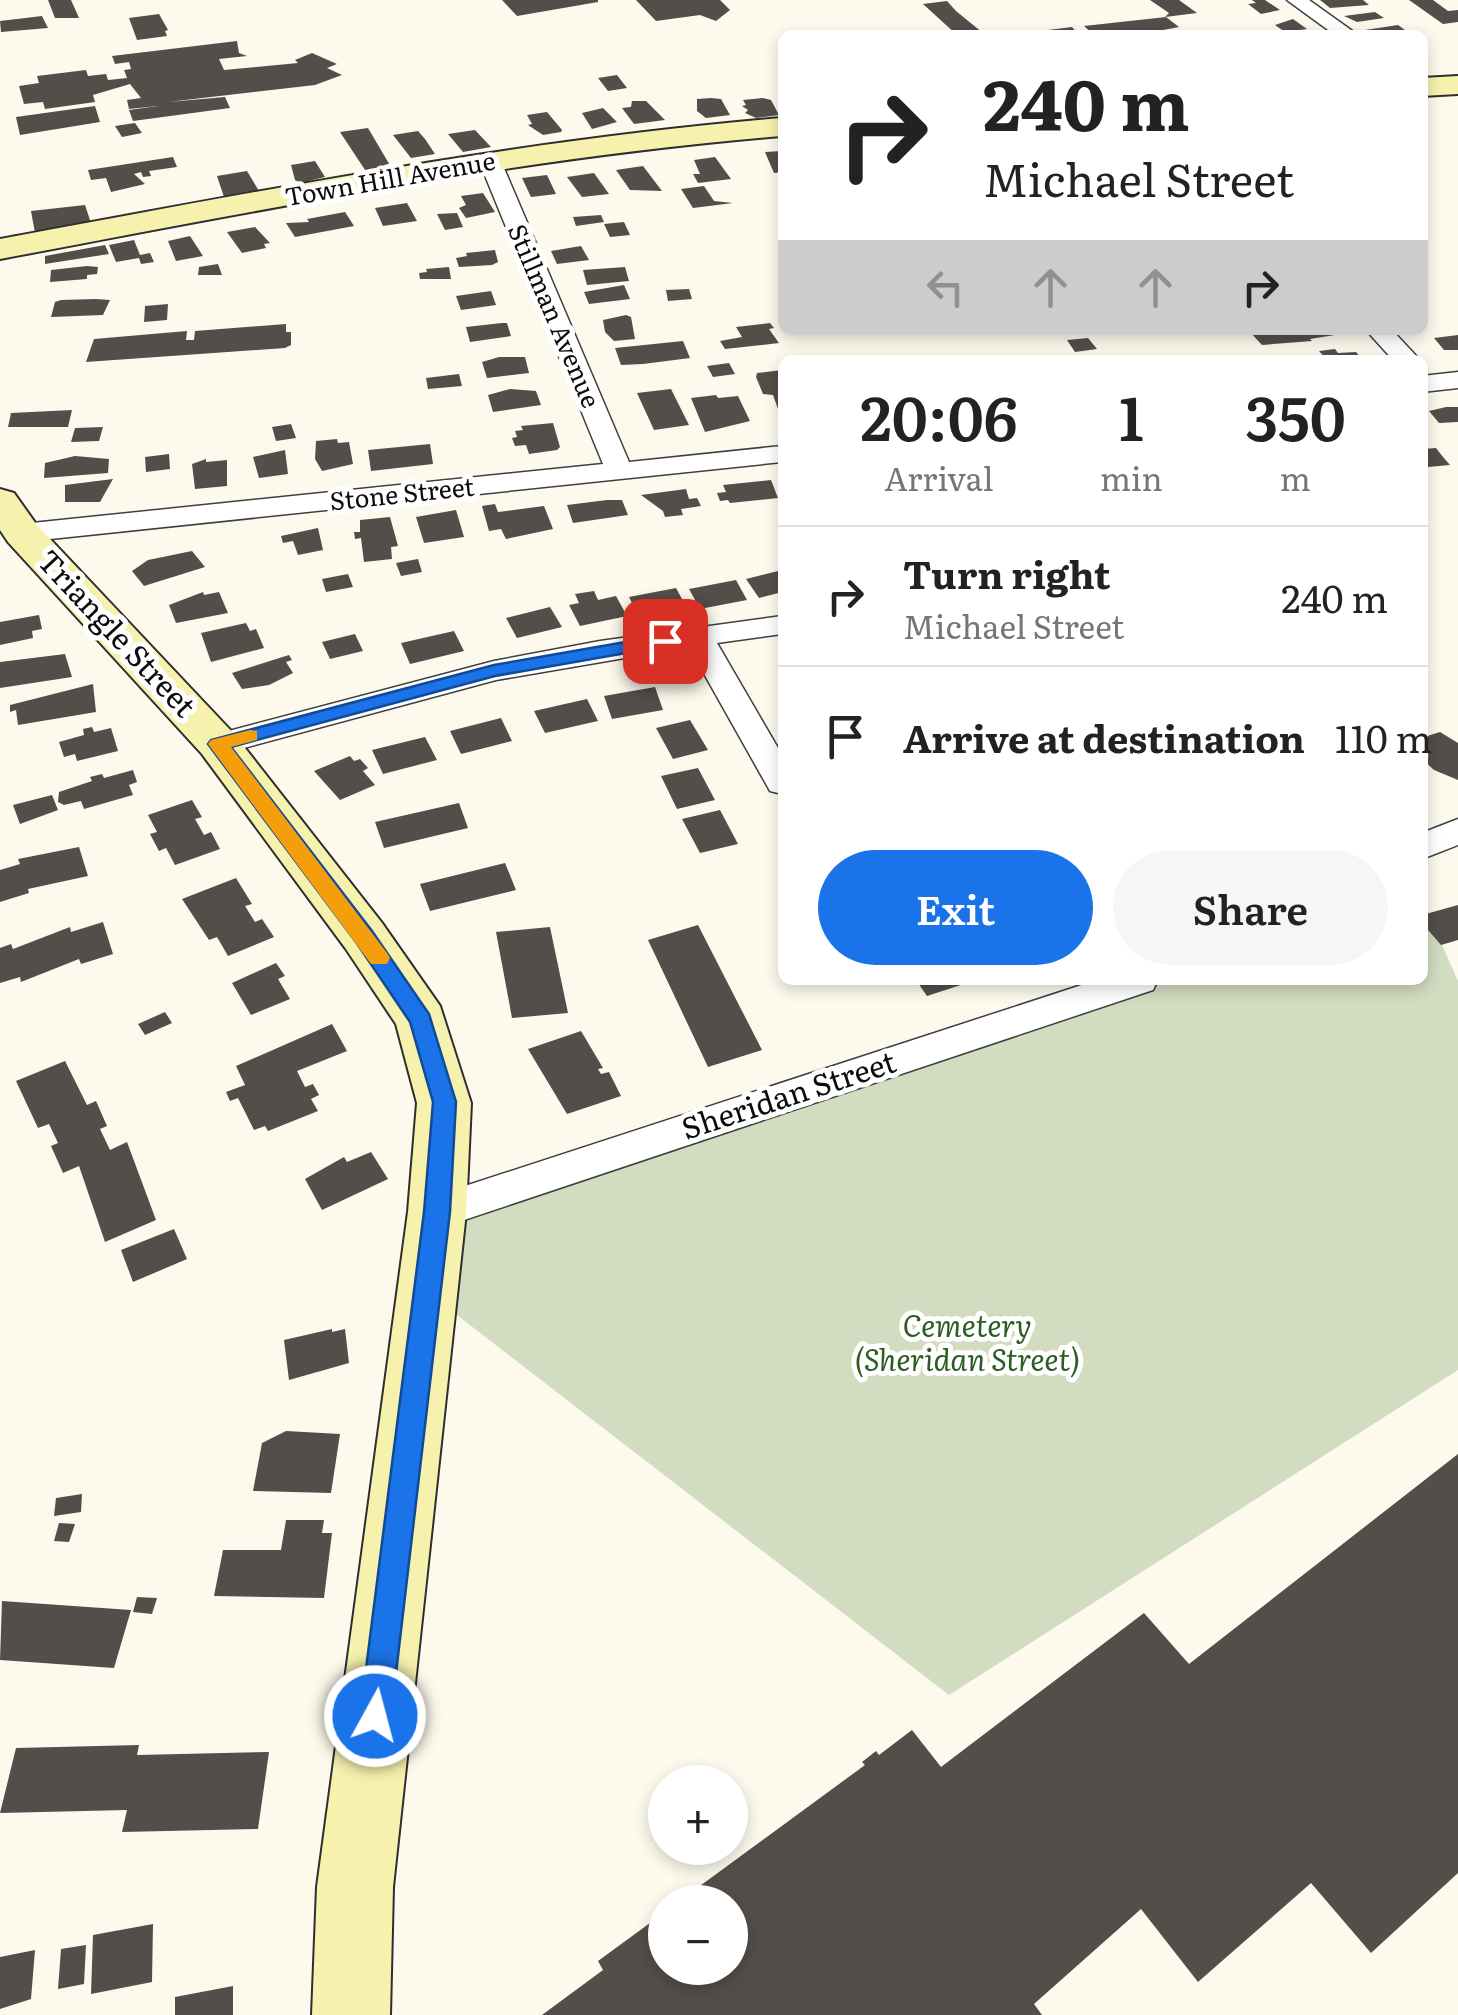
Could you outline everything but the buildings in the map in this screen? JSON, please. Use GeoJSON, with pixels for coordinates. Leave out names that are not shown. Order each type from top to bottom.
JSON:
{"type":"FeatureCollection","features":[{"type":"Feature","properties":{"kind":"street"},"geometry":{"type":"LineString","coordinates":[[1296,0],[1341,30]]}},
{"type":"Feature","properties":{"kind":"street"},"geometry":{"type":"LineString","coordinates":[[1428,87],[1458,85]]}},
{"type":"Feature","properties":{"kind":"street","name":"Town Hill Avenue"},"geometry":{"type":"LineString","coordinates":[[0,249],[490,161],[698,132],[778,127]]}},
{"type":"Feature","properties":{"kind":"street","name":"Stillman Avenue"},"geometry":{"type":"LineString","coordinates":[[490,161],[619,471]]}},
{"type":"Feature","properties":{"kind":"street"},"geometry":{"type":"LineString","coordinates":[[1383,335],[1402,355]]}},
{"type":"Feature","properties":{"kind":"street"},"geometry":{"type":"LineString","coordinates":[[1428,381],[1458,380]]}},
{"type":"Feature","properties":{"kind":"street","name":"Stone Street"},"geometry":{"type":"LineString","coordinates":[[11,517],[619,471],[778,454]]}},
{"type":"Feature","properties":{"kind":"street","name":"Triangle Street"},"geometry":{"type":"LineString","coordinates":[[11,517],[218,744],[364,936],[421,1020],[444,1102],[437,1212],[355,1887],[351,2015]]}},
{"type":"Feature","properties":{"kind":"street"},"geometry":{"type":"LineString","coordinates":[[218,744],[494,671],[778,626]]}},
{"type":"Feature","properties":{"kind":"street"},"geometry":{"type":"LineString","coordinates":[[698,636],[778,776]]}},
{"type":"Feature","properties":{"kind":"street","name":"Sheridan Street"},"geometry":{"type":"LineString","coordinates":[[437,1212],[1125,985]]}},
{"type":"Feature","properties":{"kind":"green space","name":"Cemetery (Sheridan Street)"},"geometry":{"type":"Polygon","coordinates":[[[1428,913],[1458,981],[1458,1370],[949,1695],[440,1302],[449,1208],[1125,985],[1428,985],[1428,913]]]}},
{"type":"Feature","properties":{"kind":"slow traffic"},"geometry":{"type":"LineString","coordinates":[[250,736],[218,744],[379,958]]}},
{"type":"Feature","properties":{"kind":"route"},"geometry":{"type":"LineString","coordinates":[[375,1716],[437,1212],[444,1102],[421,1020],[364,936],[218,744],[494,671],[665,641]]}}]}
